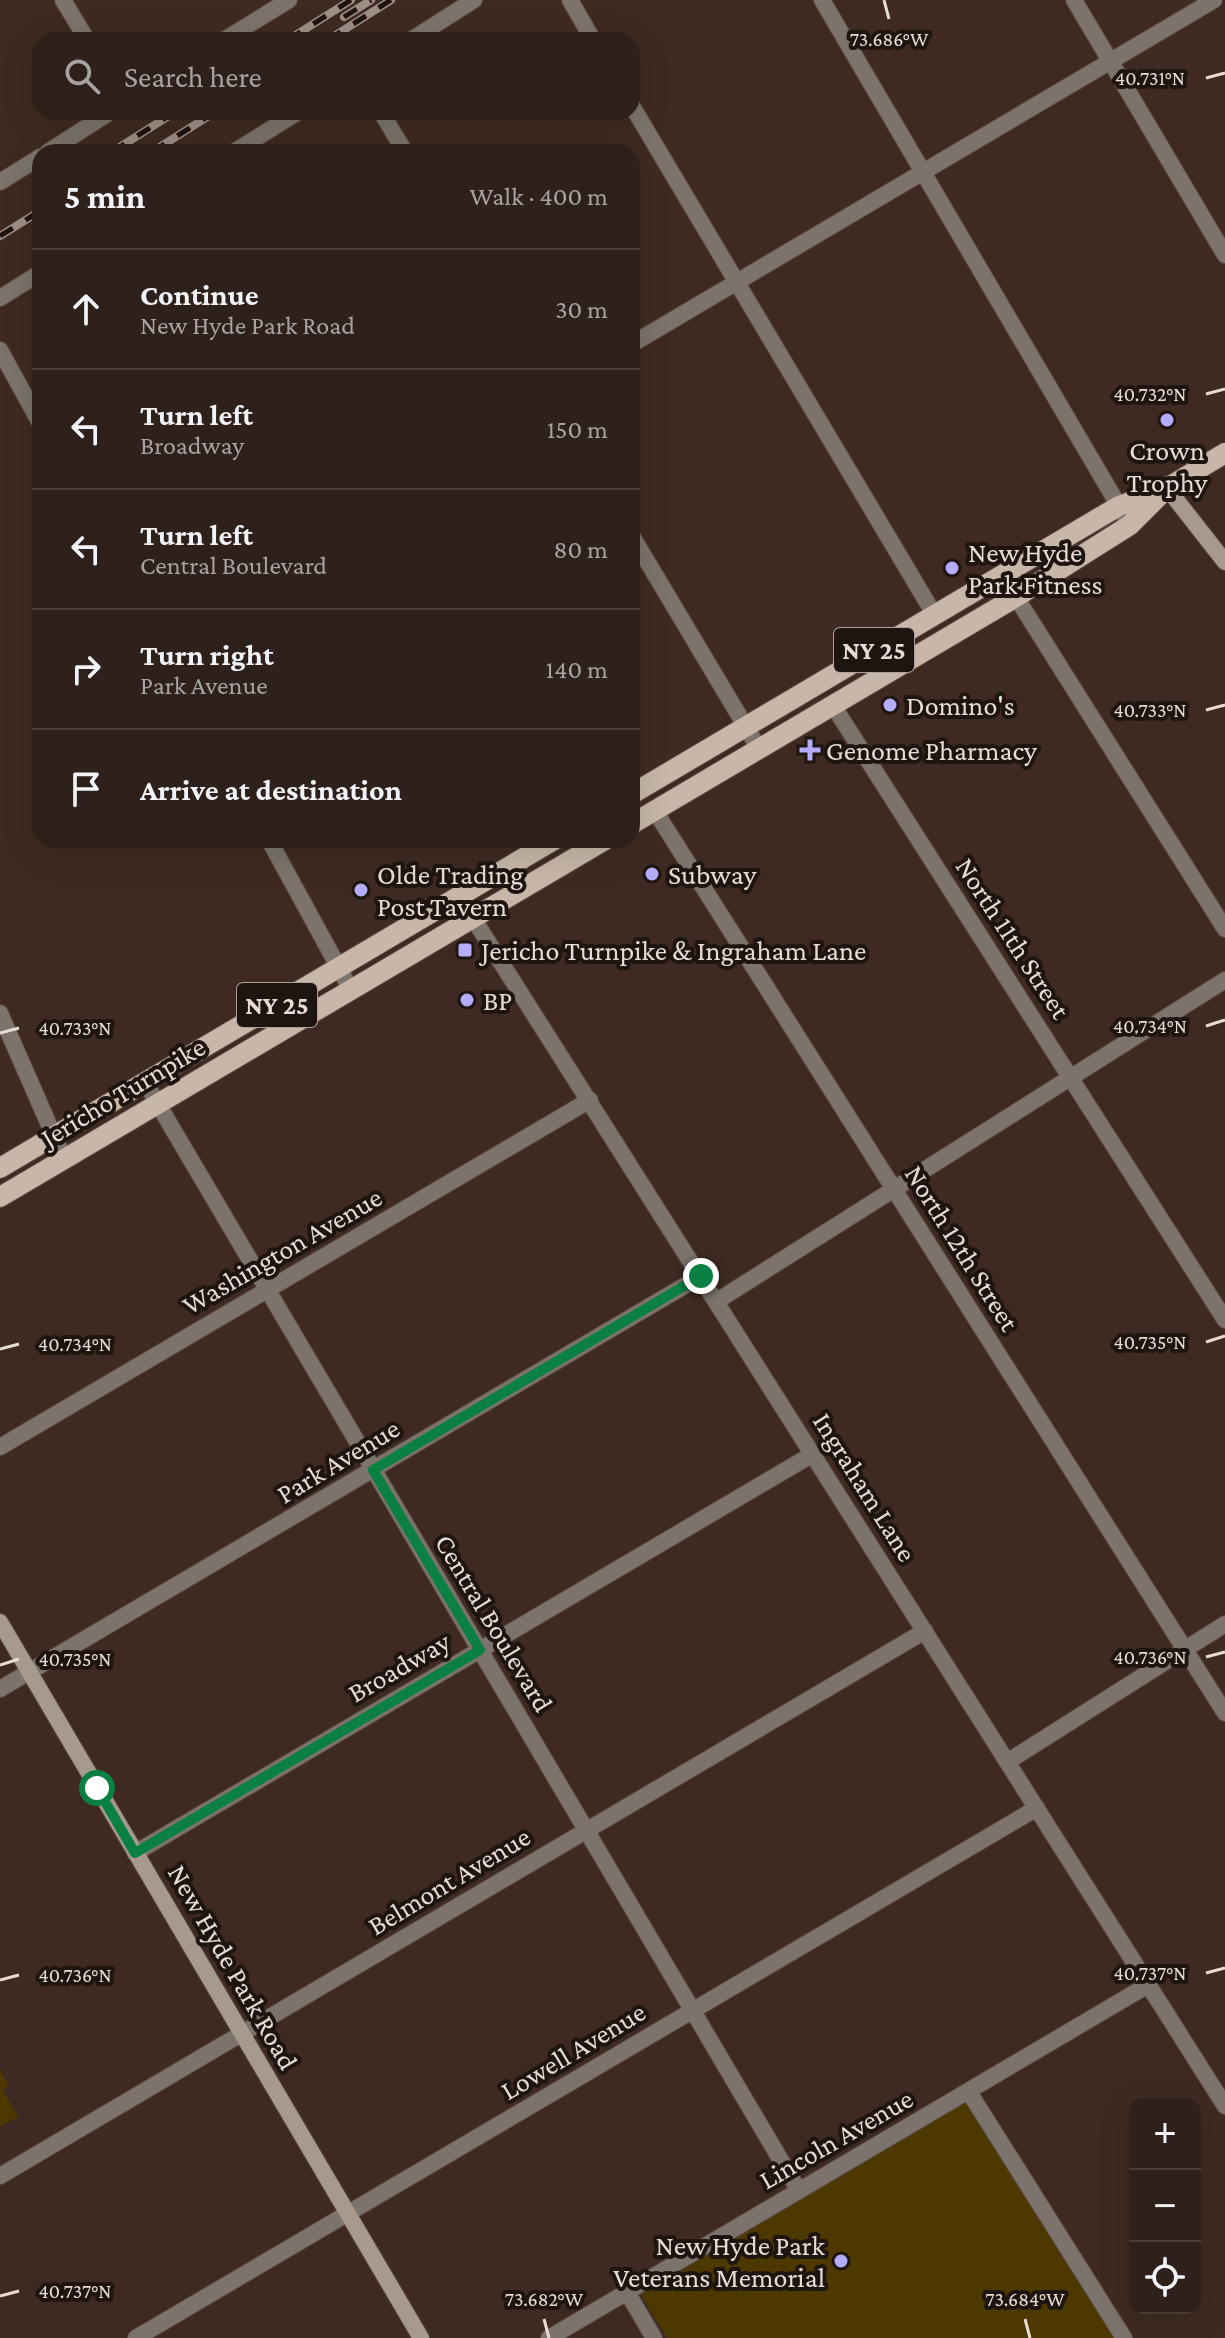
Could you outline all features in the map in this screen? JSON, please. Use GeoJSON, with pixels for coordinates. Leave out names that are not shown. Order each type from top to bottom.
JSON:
{"type":"FeatureCollection","features":[{"type":"Feature","properties":{"kind":"main road","name":"NY 25"},"geometry":{"type":"LineString","coordinates":[[640,789],[1119,506],[1167,488],[1225,453]]}},
{"type":"Feature","properties":{"kind":"main road","name":"NY 25"},"geometry":{"type":"LineString","coordinates":[[640,819],[1016,597],[1130,525],[1167,488]]}},
{"type":"Feature","properties":{"kind":"main road"},"geometry":{"type":"LineString","coordinates":[[1167,488],[1225,562]]}},
{"type":"Feature","properties":{"kind":"main road"},"geometry":{"type":"LineString","coordinates":[[655,811],[653,797],[690,774],[696,756]]}},
{"type":"Feature","properties":{"kind":"main road","name":"Jericho Turnpike"},"geometry":{"type":"LineString","coordinates":[[0,1168],[542,848]]}},
{"type":"Feature","properties":{"kind":"main road","name":"Jericho Turnpike"},"geometry":{"type":"LineString","coordinates":[[0,1197],[591,848]]}},
{"type":"Feature","properties":{"kind":"main road","name":"New Hyde Park Road"},"geometry":{"type":"LineString","coordinates":[[0,1622],[421,2338]]}},
{"type":"Feature","properties":{"kind":"street"},"geometry":{"type":"LineString","coordinates":[[63,0],[82,32]]}},
{"type":"Feature","properties":{"kind":"street"},"geometry":{"type":"LineString","coordinates":[[237,32],[289,0]]}},
{"type":"Feature","properties":{"kind":"street"},"geometry":{"type":"LineString","coordinates":[[424,32],[474,0]]}},
{"type":"Feature","properties":{"kind":"street"},"geometry":{"type":"LineString","coordinates":[[570,0],[588,32]]}},
{"type":"Feature","properties":{"kind":"street"},"geometry":{"type":"LineString","coordinates":[[822,0],[1130,525]]}},
{"type":"Feature","properties":{"kind":"street"},"geometry":{"type":"LineString","coordinates":[[1074,0],[1225,255]]}},
{"type":"Feature","properties":{"kind":"street"},"geometry":{"type":"LineString","coordinates":[[640,339],[1214,0]]}},
{"type":"Feature","properties":{"kind":"street"},"geometry":{"type":"LineString","coordinates":[[60,144],[98,120]]}},
{"type":"Feature","properties":{"kind":"street"},"geometry":{"type":"LineString","coordinates":[[247,144],[285,120]]}},
{"type":"Feature","properties":{"kind":"street"},"geometry":{"type":"LineString","coordinates":[[386,120],[400,144]]}},
{"type":"Feature","properties":{"kind":"street"},"geometry":{"type":"LineString","coordinates":[[640,120],[934,614]]}},
{"type":"Feature","properties":{"kind":"street"},"geometry":{"type":"LineString","coordinates":[[0,182],[32,162]]}},
{"type":"Feature","properties":{"kind":"street"},"geometry":{"type":"LineString","coordinates":[[0,298],[32,278]]}},
{"type":"Feature","properties":{"kind":"street"},"geometry":{"type":"LineString","coordinates":[[0,350],[32,408]]}},
{"type":"Feature","properties":{"kind":"street"},"geometry":{"type":"LineString","coordinates":[[640,549],[759,749]]}},
{"type":"Feature","properties":{"kind":"street"},"geometry":{"type":"LineString","coordinates":[[1016,597],[1225,929]]}},
{"type":"Feature","properties":{"kind":"street","name":"North 11th Street"},"geometry":{"type":"LineString","coordinates":[[834,707],[1225,1320]]}},
{"type":"Feature","properties":{"kind":"street","name":"North 12th Street"},"geometry":{"type":"LineString","coordinates":[[655,811],[1225,1713]]}},
{"type":"Feature","properties":{"kind":"street"},"geometry":{"type":"LineString","coordinates":[[273,848],[351,990]]}},
{"type":"Feature","properties":{"kind":"street"},"geometry":{"type":"LineString","coordinates":[[561,848],[569,861]]}},
{"type":"Feature","properties":{"kind":"street","name":"Ingraham Lane"},"geometry":{"type":"LineString","coordinates":[[459,896],[1225,2106]]}},
{"type":"Feature","properties":{"kind":"street"},"geometry":{"type":"LineString","coordinates":[[717,1301],[1225,980]]}},
{"type":"Feature","properties":{"kind":"street"},"geometry":{"type":"LineString","coordinates":[[0,1013],[64,1159]]}},
{"type":"Feature","properties":{"kind":"street","name":"Central Boulevard"},"geometry":{"type":"LineString","coordinates":[[145,1082],[799,2191]]}},
{"type":"Feature","properties":{"kind":"street","name":"Washington Avenue"},"geometry":{"type":"LineString","coordinates":[[0,1447],[590,1100]]}},
{"type":"Feature","properties":{"kind":"street","name":"Park Avenue"},"geometry":{"type":"LineString","coordinates":[[0,1689],[701,1276]]}},
{"type":"Feature","properties":{"kind":"street","name":"Broadway"},"geometry":{"type":"LineString","coordinates":[[135,1853],[813,1454]]}},
{"type":"Feature","properties":{"kind":"street"},"geometry":{"type":"LineString","coordinates":[[1007,1762],[1225,1624]]}},
{"type":"Feature","properties":{"kind":"street","name":"Belmont Avenue"},"geometry":{"type":"LineString","coordinates":[[0,2176],[925,1631]]}},
{"type":"Feature","properties":{"kind":"street","name":"Lowell Avenue"},"geometry":{"type":"LineString","coordinates":[[136,2338],[1037,1808]]}},
{"type":"Feature","properties":{"kind":"street","name":"Lincoln Avenue"},"geometry":{"type":"LineString","coordinates":[[549,2338],[1148,1985]]}},
{"type":"Feature","properties":{"kind":"street"},"geometry":{"type":"LineString","coordinates":[[969,2092],[1124,2338]]}},
{"type":"Feature","properties":{"kind":"street"},"geometry":{"type":"LineString","coordinates":[[627,2292],[654,2338]]}},
{"type":"Feature","properties":{"kind":"shaded area"},"geometry":{"type":"Polygon","coordinates":[[[0,2070],[9,2085],[3,2090],[18,2117],[0,2127],[0,2070]]]}},
{"type":"Feature","properties":{"kind":"shaded area"},"geometry":{"type":"Polygon","coordinates":[[[966,2101],[1116,2338],[667,2338],[641,2295],[966,2101]]]}},
{"type":"Feature","properties":{"kind":"railway"},"geometry":{"type":"LineString","coordinates":[[301,32],[351,0]]}},
{"type":"Feature","properties":{"kind":"railway"},"geometry":{"type":"LineString","coordinates":[[344,17],[371,0]]}},
{"type":"Feature","properties":{"kind":"railway"},"geometry":{"type":"LineString","coordinates":[[341,32],[391,0]]}},
{"type":"Feature","properties":{"kind":"railway"},"geometry":{"type":"LineString","coordinates":[[125,144],[162,120]]}},
{"type":"Feature","properties":{"kind":"railway"},"geometry":{"type":"LineString","coordinates":[[165,144],[202,120]]}},
{"type":"Feature","properties":{"kind":"railway"},"geometry":{"type":"LineString","coordinates":[[0,236],[32,216]]}},
{"type":"Feature","properties":{"kind":"place","name":"Crown Trophy"},"geometry":{"type":"Point","coordinates":[1167,420]}},
{"type":"Feature","properties":{"kind":"place","name":"New Hyde Park Fitness"},"geometry":{"type":"Point","coordinates":[952,568]}},
{"type":"Feature","properties":{"kind":"place","name":"Domino's"},"geometry":{"type":"Point","coordinates":[890,705]}},
{"type":"Feature","properties":{"kind":"place","name":"Genome Pharmacy"},"geometry":{"type":"Point","coordinates":[810,750]}},
{"type":"Feature","properties":{"kind":"place","name":"Subway"},"geometry":{"type":"Point","coordinates":[652,874]}},
{"type":"Feature","properties":{"kind":"place","name":"Olde Trading Post Tavern"},"geometry":{"type":"Point","coordinates":[361,890]}},
{"type":"Feature","properties":{"kind":"place","name":"Jericho Turnpike & Ingraham Lane"},"geometry":{"type":"Point","coordinates":[465,950]}},
{"type":"Feature","properties":{"kind":"place","name":"BP"},"geometry":{"type":"Point","coordinates":[467,1000]}},
{"type":"Feature","properties":{"kind":"place","name":"New Hyde Park Veterans Memorial"},"geometry":{"type":"Point","coordinates":[841,2261]}},
{"type":"Feature","properties":{"kind":"route"},"geometry":{"type":"LineString","coordinates":[[97,1788],[135,1853],[480,1650],[373,1470],[701,1276]]}}]}
